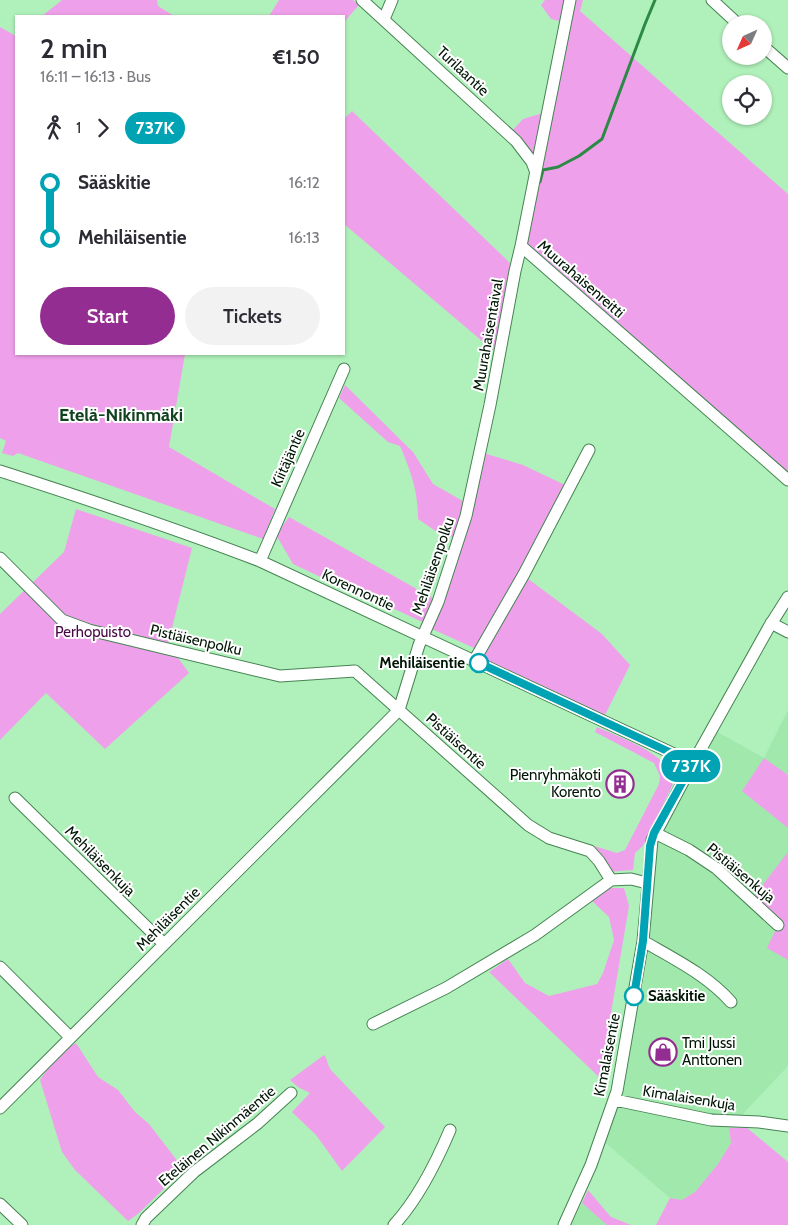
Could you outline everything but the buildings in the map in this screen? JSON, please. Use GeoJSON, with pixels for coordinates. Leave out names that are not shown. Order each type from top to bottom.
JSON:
{"type":"FeatureCollection","features":[{"type":"Feature","properties":{"kind":"street","name":"Turilaantie"},"geometry":{"type":"LineString","coordinates":[[362,0],[516,141],[532,162],[535,170]]}},
{"type":"Feature","properties":{"kind":"street"},"geometry":{"type":"LineString","coordinates":[[384,19],[392,0]]}},
{"type":"Feature","properties":{"kind":"street","name":"Muurahaisenreitti"},"geometry":{"type":"LineString","coordinates":[[570,0],[521,246],[788,480]]}},
{"type":"Feature","properties":{"kind":"street"},"geometry":{"type":"LineString","coordinates":[[712,0],[728,15]]}},
{"type":"Feature","properties":{"kind":"street"},"geometry":{"type":"LineString","coordinates":[[772,54],[788,68]]}},
{"type":"Feature","properties":{"kind":"street","name":"Muurahaisentaival"},"geometry":{"type":"LineString","coordinates":[[485,428],[514,271],[521,246]]}},
{"type":"Feature","properties":{"kind":"street","name":"Kiitäjäntie"},"geometry":{"type":"LineString","coordinates":[[260,560],[344,369]]}},
{"type":"Feature","properties":{"kind":"street","name":"Mehiläisenpolku"},"geometry":{"type":"LineString","coordinates":[[399,710],[422,638],[438,602],[466,516],[485,428]]}},
{"type":"Feature","properties":{"kind":"street"},"geometry":{"type":"LineString","coordinates":[[474,661],[524,574],[589,450]]}},
{"type":"Feature","properties":{"kind":"street","name":"Korennontie"},"geometry":{"type":"LineString","coordinates":[[0,471],[80,496],[260,560],[422,638],[693,763]]}},
{"type":"Feature","properties":{"kind":"street","name":"Pistiäisenpolku"},"geometry":{"type":"LineString","coordinates":[[0,558],[62,620],[80,627],[280,676],[355,672],[399,710]]}},
{"type":"Feature","properties":{"kind":"street"},"geometry":{"type":"LineString","coordinates":[[373,1024],[446,988],[535,935],[611,880],[632,879],[647,883],[650,846],[654,833],[788,597]]}},
{"type":"Feature","properties":{"kind":"street"},"geometry":{"type":"LineString","coordinates":[[771,624],[788,632]]}},
{"type":"Feature","properties":{"kind":"street","name":"Pistiäisentie"},"geometry":{"type":"LineString","coordinates":[[399,710],[528,825],[549,838],[590,850],[611,880]]}},
{"type":"Feature","properties":{"kind":"street","name":"Mehiläisentie"},"geometry":{"type":"LineString","coordinates":[[0,1108],[399,710]]}},
{"type":"Feature","properties":{"kind":"street","name":"Mehiläisenkuja"},"geometry":{"type":"LineString","coordinates":[[16,798],[164,944]]}},
{"type":"Feature","properties":{"kind":"street","name":"Pistiäisenkuja"},"geometry":{"type":"LineString","coordinates":[[654,833],[689,850],[716,868],[778,925]]}},
{"type":"Feature","properties":{"kind":"street","name":"Kimalaisentie"},"geometry":{"type":"LineString","coordinates":[[564,1225],[591,1165],[615,1100],[643,941],[647,883]]}},
{"type":"Feature","properties":{"kind":"street"},"geometry":{"type":"LineString","coordinates":[[643,941],[688,967],[718,988],[731,1002]]}},
{"type":"Feature","properties":{"kind":"street"},"geometry":{"type":"LineString","coordinates":[[0,967],[70,1037]]}},
{"type":"Feature","properties":{"kind":"street","name":"Eteläinen Nikinmäentie"},"geometry":{"type":"LineString","coordinates":[[142,1225],[146,1218],[194,1172],[258,1123],[291,1093]]}},
{"type":"Feature","properties":{"kind":"street","name":"Kimalaisenkuja"},"geometry":{"type":"LineString","coordinates":[[615,1100],[711,1120],[759,1122],[788,1126]]}},
{"type":"Feature","properties":{"kind":"street"},"geometry":{"type":"LineString","coordinates":[[394,1225],[407,1211],[441,1152],[450,1130]]}},
{"type":"Feature","properties":{"kind":"street"},"geometry":{"type":"LineString","coordinates":[[0,1204],[22,1225]]}},
{"type":"Feature","properties":{"kind":"shaded area"},"geometry":{"type":"Polygon","coordinates":[[[788,710],[788,1066],[743,1114],[746,1127],[729,1128],[731,1143],[718,1164],[695,1192],[682,1200],[670,1198],[601,1139],[625,1046],[651,846],[712,729],[764,758],[788,710]]]}},
{"type":"Feature","properties":{"kind":"shaded area"},"geometry":{"type":"Polygon","coordinates":[[[582,1203],[607,1225],[571,1225],[582,1203]]]}},
{"type":"Feature","properties":{"kind":"green space"},"geometry":{"type":"Polygon","coordinates":[[[62,0],[157,0],[158,6],[172,15],[43,15],[62,0]]]}},
{"type":"Feature","properties":{"kind":"green space"},"geometry":{"type":"Polygon","coordinates":[[[279,0],[353,0],[359,5],[345,21],[345,15],[270,15],[279,0]]]}},
{"type":"Feature","properties":{"kind":"green space"},"geometry":{"type":"Polygon","coordinates":[[[545,0],[583,0],[580,11],[788,194],[788,472],[526,245],[569,23],[551,19],[541,5],[545,0]]]}},
{"type":"Feature","properties":{"kind":"green space"},"geometry":{"type":"Polygon","coordinates":[[[0,27],[15,35],[15,355],[185,355],[169,447],[275,509],[263,539],[18,453],[13,456],[2,453],[6,441],[0,438],[0,27]]]}},
{"type":"Feature","properties":{"kind":"green space"},"geometry":{"type":"Polygon","coordinates":[[[352,111],[510,263],[495,352],[345,225],[345,118],[352,111]]]}},
{"type":"Feature","properties":{"kind":"green space"},"geometry":{"type":"Polygon","coordinates":[[[543,113],[535,156],[528,156],[509,134],[523,119],[543,113]]]}},
{"type":"Feature","properties":{"kind":"green space"},"geometry":{"type":"Polygon","coordinates":[[[345,385],[413,452],[433,484],[468,504],[480,452],[523,465],[565,485],[527,578],[602,634],[630,665],[605,715],[485,660],[483,652],[432,629],[429,625],[293,564],[276,535],[289,517],[437,602],[458,539],[437,532],[418,519],[417,499],[413,482],[400,446],[388,442],[339,398],[345,385]]]}},
{"type":"Feature","properties":{"kind":"green space","name":"Perhopuisto"},"geometry":{"type":"Polygon","coordinates":[[[76,509],[192,548],[168,644],[189,673],[105,749],[46,693],[0,740],[0,614],[64,552],[76,509]]]}},
{"type":"Feature","properties":{"kind":"green space"},"geometry":{"type":"Polygon","coordinates":[[[597,727],[656,756],[669,770],[667,778],[673,784],[643,846],[635,853],[633,870],[606,872],[590,851],[591,845],[617,853],[625,850],[659,784],[660,776],[654,763],[595,732],[597,727]]]}},
{"type":"Feature","properties":{"kind":"green space"},"geometry":{"type":"Polygon","coordinates":[[[764,758],[788,775],[788,828],[742,791],[764,758]]]}},
{"type":"Feature","properties":{"kind":"green space"},"geometry":{"type":"Polygon","coordinates":[[[788,852],[788,960],[767,948],[778,925],[751,900],[788,852]]]}},
{"type":"Feature","properties":{"kind":"green space"},"geometry":{"type":"Polygon","coordinates":[[[610,888],[624,888],[629,906],[600,1078],[489,972],[508,959],[525,983],[549,996],[597,984],[603,973],[614,940],[609,917],[592,901],[610,888]]]}},
{"type":"Feature","properties":{"kind":"green space"},"geometry":{"type":"Polygon","coordinates":[[[76,1043],[98,1077],[118,1090],[135,1112],[149,1124],[182,1167],[180,1173],[139,1213],[128,1221],[75,1170],[62,1152],[40,1080],[56,1059],[76,1043]]]}},
{"type":"Feature","properties":{"kind":"green space"},"geometry":{"type":"Polygon","coordinates":[[[324,1055],[331,1070],[385,1127],[342,1171],[316,1135],[292,1112],[310,1093],[298,1087],[290,1080],[324,1055]]]}},
{"type":"Feature","properties":{"kind":"green space"},"geometry":{"type":"Polygon","coordinates":[[[746,1127],[788,1162],[788,1225],[656,1225],[670,1198],[682,1200],[695,1192],[718,1164],[731,1143],[729,1128],[746,1127]]]}},
{"type":"Feature","properties":{"kind":"green space"},"geometry":{"type":"Polygon","coordinates":[[[588,1190],[611,1217],[631,1225],[607,1225],[582,1203],[588,1190]]]}},
{"type":"Feature","properties":{"kind":"waterway"},"geometry":{"type":"LineString","coordinates":[[540,182],[543,170],[558,167],[579,156],[602,139],[655,0]]}},
{"type":"Feature","properties":{"kind":"bus line","name":"737K"},"geometry":{"type":"LineString","coordinates":[[479,663],[693,763],[654,833],[650,846],[643,941],[634,996]]}},
{"type":"Feature","properties":{"kind":"place","name":"Mehiläisentie"},"geometry":{"type":"Point","coordinates":[479,663]}},
{"type":"Feature","properties":{"kind":"place","name":"Pienryhmäkoti Korento"},"geometry":{"type":"Point","coordinates":[620,784]}},
{"type":"Feature","properties":{"kind":"place","name":"Sääskitie"},"geometry":{"type":"Point","coordinates":[634,996]}},
{"type":"Feature","properties":{"kind":"place","name":"Tmi Jussi Anttonen"},"geometry":{"type":"Point","coordinates":[663,1052]}},
{"type":"Feature","properties":{"kind":"district","name":"Etelä-Nikinmäki"},"geometry":{"type":"Point","coordinates":[121,415]}}]}
